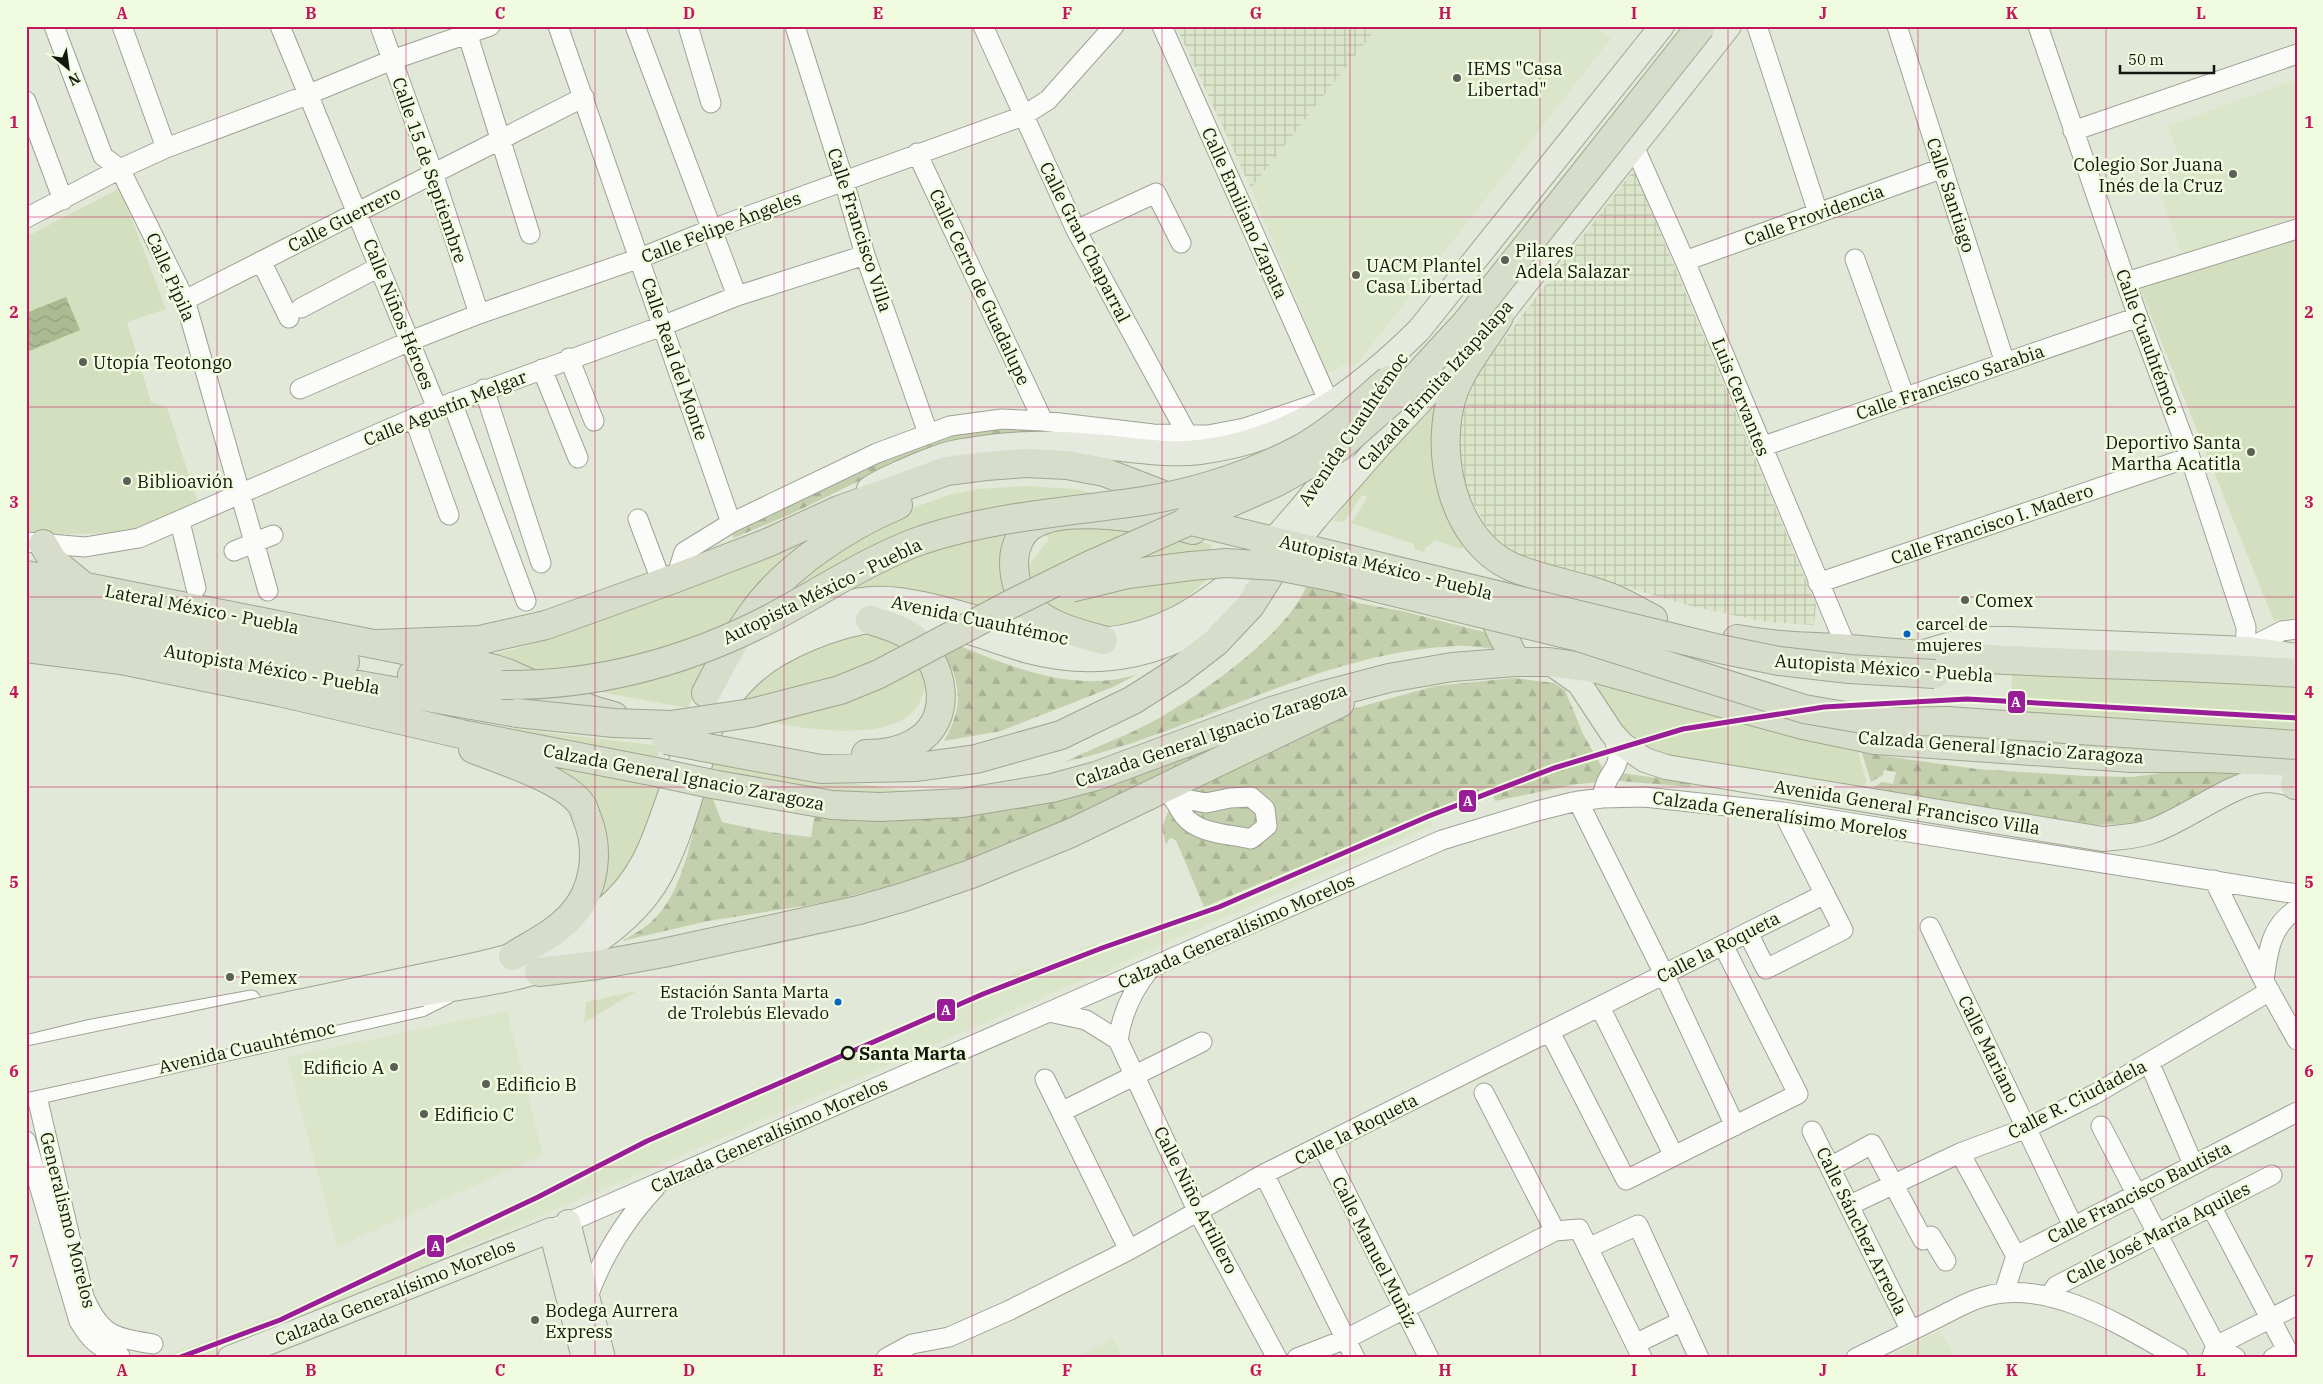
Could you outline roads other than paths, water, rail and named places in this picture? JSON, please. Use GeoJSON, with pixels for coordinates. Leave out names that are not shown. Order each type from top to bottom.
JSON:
{"type":"FeatureCollection","features":[{"type":"Feature","properties":{"kind":"highway"},"geometry":{"type":"LineString","coordinates":[[1055,513],[1146,500],[1231,479],[1303,447],[1352,412],[1411,360],[1452,319],[1684,26]]}},
{"type":"Feature","properties":{"kind":"highway"},"geometry":{"type":"LineString","coordinates":[[26,648],[336,692],[393,707],[670,731],[840,690],[879,674],[1011,604],[1088,566],[1277,482],[1338,448],[1372,420],[1434,360],[1466,323],[1701,26]]}},
{"type":"Feature","properties":{"kind":"highway"},"geometry":{"type":"LineString","coordinates":[[1492,324],[1455,390],[1446,417],[1444,440],[1449,477],[1455,498],[1466,522],[1482,546],[1511,567],[1622,602],[1653,619]]}},
{"type":"Feature","properties":{"kind":"highway"},"geometry":{"type":"LineString","coordinates":[[378,644],[448,642],[499,637],[546,625],[669,581],[767,543],[839,510],[947,471],[1026,463],[1067,465],[1104,472],[1323,558],[1600,617]]}},
{"type":"Feature","properties":{"kind":"highway"},"geometry":{"type":"LineString","coordinates":[[706,694],[729,649],[753,612],[803,562],[876,514],[918,497],[979,481],[1021,479],[1075,482],[1105,490],[1330,568],[1492,601],[1600,617],[1653,619],[1770,646],[1847,649],[1914,656],[2245,659],[2297,673]]}},
{"type":"Feature","properties":{"kind":"highway","name":"Autopista México - Puebla"},"geometry":{"type":"LineString","coordinates":[[31,611],[430,678],[502,685],[538,685],[583,680],[654,666],[721,641],[758,624],[864,566],[920,541],[980,524],[1055,513],[1135,513],[1203,522],[1669,637],[1778,661],[1849,669],[2297,691]]}},
{"type":"Feature","properties":{"kind":"highway"},"geometry":{"type":"LineString","coordinates":[[1103,640],[1054,625],[1039,616],[1024,599],[1016,579],[1014,556],[1022,534],[1032,525],[1065,516],[1118,516],[1158,522],[1244,544],[1497,624],[1565,641],[1636,665],[1671,689]]}},
{"type":"Feature","properties":{"kind":"highway"},"geometry":{"type":"LineString","coordinates":[[35,543],[53,561],[84,586]]}},
{"type":"Feature","properties":{"kind":"highway","name":"Autopista México - Puebla"},"geometry":{"type":"LineString","coordinates":[[1011,604],[1097,581],[1154,570],[1226,563],[1333,578],[1578,637],[1804,709],[1880,722],[1957,722],[2297,745]]}},
{"type":"Feature","properties":{"kind":"highway"},"geometry":{"type":"LineString","coordinates":[[821,769],[917,767],[947,764],[998,754],[1061,735],[1133,700],[1196,658],[1236,622],[1273,571]]}},
{"type":"Feature","properties":{"kind":"highway","name":"Lateral México - Puebla"},"geometry":{"type":"LineString","coordinates":[[26,575],[378,644]]}},
{"type":"Feature","properties":{"kind":"highway","name":"Autopista México - Puebla"},"geometry":{"type":"LineString","coordinates":[[31,611],[336,692],[670,731]]}},
{"type":"Feature","properties":{"kind":"highway"},"geometry":{"type":"LineString","coordinates":[[731,745],[852,754],[899,751],[916,743],[930,730],[939,714],[942,699],[937,672],[922,646],[908,635],[870,620]]}},
{"type":"Feature","properties":{"kind":"highway"},"geometry":{"type":"LineString","coordinates":[[1497,624],[1516,662]]}},
{"type":"Feature","properties":{"kind":"highway"},"geometry":{"type":"LineString","coordinates":[[378,644],[492,668],[515,676],[559,699],[589,710],[821,769],[937,791],[1009,796]]}},
{"type":"Feature","properties":{"kind":"highway","name":"Calzada General Ignacio Zaragoza"},"geometry":{"type":"LineString","coordinates":[[336,692],[387,718],[796,800],[851,806],[920,806],[962,803],[1052,788],[1096,776],[1324,695],[1389,678],[1452,667],[1516,662],[1549,662],[1593,668],[1803,726],[1875,740],[2131,758],[2209,758],[2296,776]]}},
{"type":"Feature","properties":{"kind":"highway"},"geometry":{"type":"LineString","coordinates":[[539,972],[598,965],[663,953],[859,910],[972,874],[1168,793],[1389,678]]}},
{"type":"Feature","properties":{"kind":"highway"},"geometry":{"type":"LineString","coordinates":[[387,718],[536,773],[566,791],[581,804],[595,846],[593,867],[584,897],[570,917],[550,934],[513,956]]}},
{"type":"Feature","properties":{"kind":"main road"},"geometry":{"type":"LineString","coordinates":[[839,510],[876,484],[922,463],[962,451],[1118,440],[1234,447],[1271,436],[1299,423],[1381,367],[1419,330],[1662,26]]}},
{"type":"Feature","properties":{"kind":"main road","name":"Calzada Ermita Iztapalapa"},"geometry":{"type":"LineString","coordinates":[[1273,571],[1309,512],[1378,446],[1492,324],[1729,26]]}},
{"type":"Feature","properties":{"kind":"main road"},"geometry":{"type":"LineString","coordinates":[[1452,287],[1446,319],[1450,330],[1460,338],[1468,338],[1492,324]]}},
{"type":"Feature","properties":{"kind":"main road","name":"Avenida Cuauhtémoc"},"geometry":{"type":"LineString","coordinates":[[463,977],[513,956],[550,944],[574,932],[613,903],[631,882],[651,848],[706,694],[733,666],[782,630],[809,616],[841,605],[870,600],[907,601],[1061,639],[1103,640],[1158,628],[1207,602],[1309,512],[1324,480],[1419,330]]}},
{"type":"Feature","properties":{"kind":"main road","name":"Avenida Cuauhtémoc"},"geometry":{"type":"LineString","coordinates":[[26,1058],[463,977],[539,972],[570,959],[598,942],[626,919],[648,894],[669,857],[688,806],[711,728],[735,691],[757,669],[780,653],[844,627],[870,620],[913,619],[1060,658],[1089,660],[1123,658],[1155,650],[1186,637],[1219,618],[1273,571]]}},
{"type":"Feature","properties":{"kind":"main road"},"geometry":{"type":"LineString","coordinates":[[2245,659],[2297,656]]}},
{"type":"Feature","properties":{"kind":"main road","name":"Avenida General Francisco Villa"},"geometry":{"type":"LineString","coordinates":[[1549,662],[1579,683],[1612,733],[1631,752],[1644,760],[1674,769],[2103,839],[2151,832],[2178,821],[2239,787],[2266,780],[2296,776]]}},
{"type":"Feature","properties":{"kind":"main road","name":"Avenida Cuauhtémoc"},"geometry":{"type":"LineString","coordinates":[[30,1091],[420,986]]}},
{"type":"Feature","properties":{"kind":"main road"},"geometry":{"type":"LineString","coordinates":[[560,1226],[587,1300],[603,1358]]}},
{"type":"Feature","properties":{"kind":"main road"},"geometry":{"type":"LineString","coordinates":[[560,1226],[584,1358]]}},
{"type":"Feature","properties":{"kind":"main road","name":"Calzada Generalísimo Morelos"},"geometry":{"type":"LineString","coordinates":[[230,1358],[560,1226]]}},
{"type":"Feature","properties":{"kind":"street"},"geometry":{"type":"LineString","coordinates":[[54,26],[103,156],[120,169]]}},
{"type":"Feature","properties":{"kind":"street"},"geometry":{"type":"LineString","coordinates":[[122,26],[166,148]]}},
{"type":"Feature","properties":{"kind":"street","name":"Calle Niños Héroes"},"geometry":{"type":"LineString","coordinates":[[280,26],[410,340],[444,405],[526,601]]}},
{"type":"Feature","properties":{"kind":"street","name":"Calle 15 de Septiembre"},"geometry":{"type":"LineString","coordinates":[[380,26],[433,173],[479,314]]}},
{"type":"Feature","properties":{"kind":"street"},"geometry":{"type":"LineString","coordinates":[[26,218],[120,169],[166,148],[307,95],[466,30],[490,26]]}},
{"type":"Feature","properties":{"kind":"street","name":"Calle Real del Monte"},"geometry":{"type":"LineString","coordinates":[[558,26],[731,522]]}},
{"type":"Feature","properties":{"kind":"street"},"geometry":{"type":"LineString","coordinates":[[635,26],[737,296]]}},
{"type":"Feature","properties":{"kind":"street"},"geometry":{"type":"LineString","coordinates":[[688,26],[711,103]]}},
{"type":"Feature","properties":{"kind":"street","name":"Calle Francisco Villa"},"geometry":{"type":"LineString","coordinates":[[795,26],[844,181],[865,255],[928,433]]}},
{"type":"Feature","properties":{"kind":"street","name":"Calle Gran Chaparral"},"geometry":{"type":"LineString","coordinates":[[983,26],[1076,230],[1192,444]]}},
{"type":"Feature","properties":{"kind":"street","name":"Calle Felipe Ángeles"},"geometry":{"type":"LineString","coordinates":[[300,389],[410,340],[640,258],[712,229],[1023,116],[1048,100],[1114,26]]}},
{"type":"Feature","properties":{"kind":"street","name":"Calle Emiliano Zapata"},"geometry":{"type":"LineString","coordinates":[[1162,26],[1330,402]]}},
{"type":"Feature","properties":{"kind":"street"},"geometry":{"type":"LineString","coordinates":[[1758,26],[1818,213]]}},
{"type":"Feature","properties":{"kind":"street","name":"Calle Santiago"},"geometry":{"type":"LineString","coordinates":[[1897,26],[2005,363]]}},
{"type":"Feature","properties":{"kind":"street","name":"Calle Cuauhtémoc"},"geometry":{"type":"LineString","coordinates":[[2038,26],[2138,317],[2190,456],[2246,627],[2245,659]]}},
{"type":"Feature","properties":{"kind":"street"},"geometry":{"type":"LineString","coordinates":[[466,30],[530,234]]}},
{"type":"Feature","properties":{"kind":"street"},"geometry":{"type":"LineString","coordinates":[[2073,131],[2297,54]]}},
{"type":"Feature","properties":{"kind":"street","name":"Calle Guerrero"},"geometry":{"type":"LineString","coordinates":[[185,300],[499,139],[584,98]]}},
{"type":"Feature","properties":{"kind":"street"},"geometry":{"type":"LineString","coordinates":[[26,101],[63,200]]}},
{"type":"Feature","properties":{"kind":"street","name":"Luis Cervantes"},"geometry":{"type":"LineString","coordinates":[[1634,146],[1685,261],[1761,447],[1847,649]]}},
{"type":"Feature","properties":{"kind":"street","name":"Calle Cerro de Guadalupe"},"geometry":{"type":"LineString","coordinates":[[917,153],[1043,421]]}},
{"type":"Feature","properties":{"kind":"street","name":"Calle Providencia"},"geometry":{"type":"LineString","coordinates":[[1685,261],[1943,168]]}},
{"type":"Feature","properties":{"kind":"street","name":"Calle Pípila"},"geometry":{"type":"LineString","coordinates":[[120,169],[185,300],[268,591]]}},
{"type":"Feature","properties":{"kind":"street"},"geometry":{"type":"LineString","coordinates":[[1076,230],[1156,193],[1181,243]]}},
{"type":"Feature","properties":{"kind":"street"},"geometry":{"type":"LineString","coordinates":[[2126,282],[2297,230]]}},
{"type":"Feature","properties":{"kind":"street","name":"Calle Agustín Melgar"},"geometry":{"type":"LineString","coordinates":[[35,543],[85,547],[139,538],[180,522],[484,389],[662,326],[737,296],[865,255]]}},
{"type":"Feature","properties":{"kind":"street"},"geometry":{"type":"LineString","coordinates":[[1855,260],[1905,398]]}},
{"type":"Feature","properties":{"kind":"street"},"geometry":{"type":"LineString","coordinates":[[261,261],[295,313],[380,267]]}},
{"type":"Feature","properties":{"kind":"street","name":"Calle Francisco Sarabia"},"geometry":{"type":"LineString","coordinates":[[1761,447],[2138,317]]}},
{"type":"Feature","properties":{"kind":"street"},"geometry":{"type":"LineString","coordinates":[[569,358],[594,422]]}},
{"type":"Feature","properties":{"kind":"street"},"geometry":{"type":"LineString","coordinates":[[542,369],[578,458]]}},
{"type":"Feature","properties":{"kind":"street"},"geometry":{"type":"LineString","coordinates":[[484,389],[540,563]]}},
{"type":"Feature","properties":{"kind":"street","name":"Calle Niños Héroes"},"geometry":{"type":"LineString","coordinates":[[414,418],[449,515]]}},
{"type":"Feature","properties":{"kind":"street"},"geometry":{"type":"LineString","coordinates":[[669,581],[684,552],[731,522],[877,453],[950,426],[1002,419],[1043,421],[1118,440]]}},
{"type":"Feature","properties":{"kind":"street","name":"Calle Francisco I. Madero"},"geometry":{"type":"LineString","coordinates":[[1818,583],[2190,456]]}},
{"type":"Feature","properties":{"kind":"street"},"geometry":{"type":"LineString","coordinates":[[638,519],[669,581]]}},
{"type":"Feature","properties":{"kind":"street"},"geometry":{"type":"LineString","coordinates":[[180,522],[196,588]]}},
{"type":"Feature","properties":{"kind":"street"},"geometry":{"type":"LineString","coordinates":[[234,552],[254,545],[273,535]]}},
{"type":"Feature","properties":{"kind":"street"},"geometry":{"type":"LineString","coordinates":[[2245,659],[2282,631],[2297,628]]}},
{"type":"Feature","properties":{"kind":"street"},"geometry":{"type":"LineString","coordinates":[[1602,798],[1606,781],[1615,769],[1620,756],[1612,733]]}},
{"type":"Feature","properties":{"kind":"street","name":"Calzada Generalísimo Morelos"},"geometry":{"type":"LineString","coordinates":[[560,1226],[1442,840],[1536,811],[1578,801],[1602,798],[1650,798],[1783,812],[2297,894]]}},
{"type":"Feature","properties":{"kind":"street"},"geometry":{"type":"LineString","coordinates":[[1578,801],[1664,974],[1735,1126]]}},
{"type":"Feature","properties":{"kind":"street"},"geometry":{"type":"LineString","coordinates":[[1748,933],[1766,969],[1843,930],[1783,812]]}},
{"type":"Feature","properties":{"kind":"street"},"geometry":{"type":"LineString","coordinates":[[2214,880],[2267,986],[2297,1040]]}},
{"type":"Feature","properties":{"kind":"street","name":"Calle la Roqueta"},"geometry":{"type":"LineString","coordinates":[[886,1358],[912,1344],[949,1337],[1010,1310],[1129,1250],[1264,1174],[1824,894]]}},
{"type":"Feature","properties":{"kind":"street"},"geometry":{"type":"LineString","coordinates":[[2267,986],[2269,947],[2275,930],[2283,919],[2297,909]]}},
{"type":"Feature","properties":{"kind":"street","name":"Calle Mariano"},"geometry":{"type":"LineString","coordinates":[[1930,927],[2073,1226]]}},
{"type":"Feature","properties":{"kind":"street"},"geometry":{"type":"LineString","coordinates":[[1550,1032],[1626,1180],[1735,1126],[1798,1094],[1722,945]]}},
{"type":"Feature","properties":{"kind":"street","name":"Avenida Cuauhtémoc"},"geometry":{"type":"LineString","coordinates":[[26,1045],[92,1029],[419,967],[463,977]]}},
{"type":"Feature","properties":{"kind":"street"},"geometry":{"type":"LineString","coordinates":[[1050,1012],[1086,1020],[1118,1040],[1126,1006],[1137,986],[1151,968]]}},
{"type":"Feature","properties":{"kind":"street","name":"Avenida Cuauhtémoc"},"geometry":{"type":"LineString","coordinates":[[30,1091],[420,1007],[463,977]]}},
{"type":"Feature","properties":{"kind":"street","name":"Calle R. Ciudadela"},"geometry":{"type":"LineString","coordinates":[[1850,1205],[1892,1183],[1960,1153],[2027,1128],[2149,1062],[2267,986]]}},
{"type":"Feature","properties":{"kind":"street"},"geometry":{"type":"LineString","coordinates":[[1600,1007],[1674,1156]]}},
{"type":"Feature","properties":{"kind":"street","name":"Calle Niño Artillero"},"geometry":{"type":"LineString","coordinates":[[1118,1040],[1198,1210],[1278,1358]]}},
{"type":"Feature","properties":{"kind":"street"},"geometry":{"type":"LineString","coordinates":[[1063,1111],[1202,1042]]}},
{"type":"Feature","properties":{"kind":"street","name":"Generalismo Morelos"},"geometry":{"type":"LineString","coordinates":[[26,1058],[30,1091],[84,1297],[92,1315],[101,1328],[115,1335],[153,1344],[118,1357],[100,1348],[89,1337],[79,1320],[72,1301],[26,1141]]}},
{"type":"Feature","properties":{"kind":"street"},"geometry":{"type":"LineString","coordinates":[[2149,1062],[2193,1164]]}},
{"type":"Feature","properties":{"kind":"street"},"geometry":{"type":"LineString","coordinates":[[1045,1079],[1063,1111],[1129,1250]]}},
{"type":"Feature","properties":{"kind":"street"},"geometry":{"type":"LineString","coordinates":[[1484,1093],[1555,1232]]}},
{"type":"Feature","properties":{"kind":"street","name":"Calle Francisco Bautista"},"geometry":{"type":"LineString","coordinates":[[2016,1256],[2297,1112]]}},
{"type":"Feature","properties":{"kind":"street"},"geometry":{"type":"LineString","coordinates":[[2101,1126],[2213,1352],[2236,1358]]}},
{"type":"Feature","properties":{"kind":"street","name":"Calle Sánchez Arreola"},"geometry":{"type":"LineString","coordinates":[[1812,1131],[1911,1331]]}},
{"type":"Feature","properties":{"kind":"street"},"geometry":{"type":"LineString","coordinates":[[1830,1167],[1872,1144],[1923,1240],[1931,1236],[1946,1261]]}},
{"type":"Feature","properties":{"kind":"street","name":"Calle Manuel Muñiz"},"geometry":{"type":"LineString","coordinates":[[1322,1145],[1429,1358]]}},
{"type":"Feature","properties":{"kind":"street"},"geometry":{"type":"LineString","coordinates":[[1960,1153],[2016,1256],[2004,1293]]}},
{"type":"Feature","properties":{"kind":"street"},"geometry":{"type":"LineString","coordinates":[[1264,1174],[1355,1358]]}},
{"type":"Feature","properties":{"kind":"street","name":"Calle José María Aquiles"},"geometry":{"type":"LineString","coordinates":[[2049,1297],[2056,1286],[2272,1175]]}},
{"type":"Feature","properties":{"kind":"street"},"geometry":{"type":"LineString","coordinates":[[587,1300],[600,1268],[616,1238],[636,1209],[660,1183]]}},
{"type":"Feature","properties":{"kind":"street"},"geometry":{"type":"LineString","coordinates":[[2211,1206],[2287,1350],[2273,1358]]}},
{"type":"Feature","properties":{"kind":"street"},"geometry":{"type":"LineString","coordinates":[[1588,1248],[1638,1226],[1699,1358]]}},
{"type":"Feature","properties":{"kind":"street"},"geometry":{"type":"LineString","coordinates":[[1297,1358],[1346,1339],[1555,1232],[1578,1229],[1639,1351],[1682,1321]]}},
{"type":"Feature","properties":{"kind":"street"},"geometry":{"type":"LineString","coordinates":[[1856,1358],[1986,1296],[2004,1293],[2049,1297],[2068,1302],[2116,1323],[2179,1358]]}},
{"type":"Feature","properties":{"kind":"street"},"geometry":{"type":"LineString","coordinates":[[2213,1352],[2297,1305]]}},
{"type":"Feature","properties":{"kind":"water"},"geometry":{"type":"Polygon","coordinates":[[[66,297],[80,330],[27,352],[26,313],[66,297]]]}},
{"type":"Feature","properties":{"kind":"metro line","name":"A"},"geometry":{"type":"LineString","coordinates":[[178,1358],[280,1320],[538,1197],[647,1141],[983,994],[1102,948],[1219,907],[1429,816],[1554,768],[1683,729],[1824,707],[1967,699],[2297,718]]}},
{"type":"Feature","properties":{"kind":"place","name":"IEMS \"Casa Libertad\""},"geometry":{"type":"Point","coordinates":[1457,78]}},
{"type":"Feature","properties":{"kind":"place","name":"Colegio Sor Juana Inés de la Cruz"},"geometry":{"type":"Point","coordinates":[2233,174]}},
{"type":"Feature","properties":{"kind":"place","name":"Pilares Adela Salazar"},"geometry":{"type":"Point","coordinates":[1505,260]}},
{"type":"Feature","properties":{"kind":"place","name":"UACM Plantel Casa Libertad"},"geometry":{"type":"Point","coordinates":[1356,275]}},
{"type":"Feature","properties":{"kind":"place","name":"Utopía Teotongo"},"geometry":{"type":"Point","coordinates":[83,362]}},
{"type":"Feature","properties":{"kind":"place","name":"Deportivo Santa Martha Acatitla"},"geometry":{"type":"Point","coordinates":[2251,452]}},
{"type":"Feature","properties":{"kind":"place","name":"Biblioavión"},"geometry":{"type":"Point","coordinates":[127,481]}},
{"type":"Feature","properties":{"kind":"place","name":"Comex"},"geometry":{"type":"Point","coordinates":[1965,600]}},
{"type":"Feature","properties":{"kind":"place","name":"carcel de mujeres"},"geometry":{"type":"Point","coordinates":[1907,634]}},
{"type":"Feature","properties":{"kind":"place","name":"Pemex"},"geometry":{"type":"Point","coordinates":[230,977]}},
{"type":"Feature","properties":{"kind":"place","name":"Estación Santa Marta de Trolebús Elevado"},"geometry":{"type":"Point","coordinates":[838,1002]}},
{"type":"Feature","properties":{"kind":"place","name":"Santa Marta"},"geometry":{"type":"Point","coordinates":[848,1053]}},
{"type":"Feature","properties":{"kind":"place","name":"Edificio A"},"geometry":{"type":"Point","coordinates":[394,1067]}},
{"type":"Feature","properties":{"kind":"place","name":"Edificio B"},"geometry":{"type":"Point","coordinates":[486,1084]}},
{"type":"Feature","properties":{"kind":"place","name":"Edificio C"},"geometry":{"type":"Point","coordinates":[424,1114]}},
{"type":"Feature","properties":{"kind":"place","name":"Bodega Aurrera Express"},"geometry":{"type":"Point","coordinates":[535,1320]}}]}
